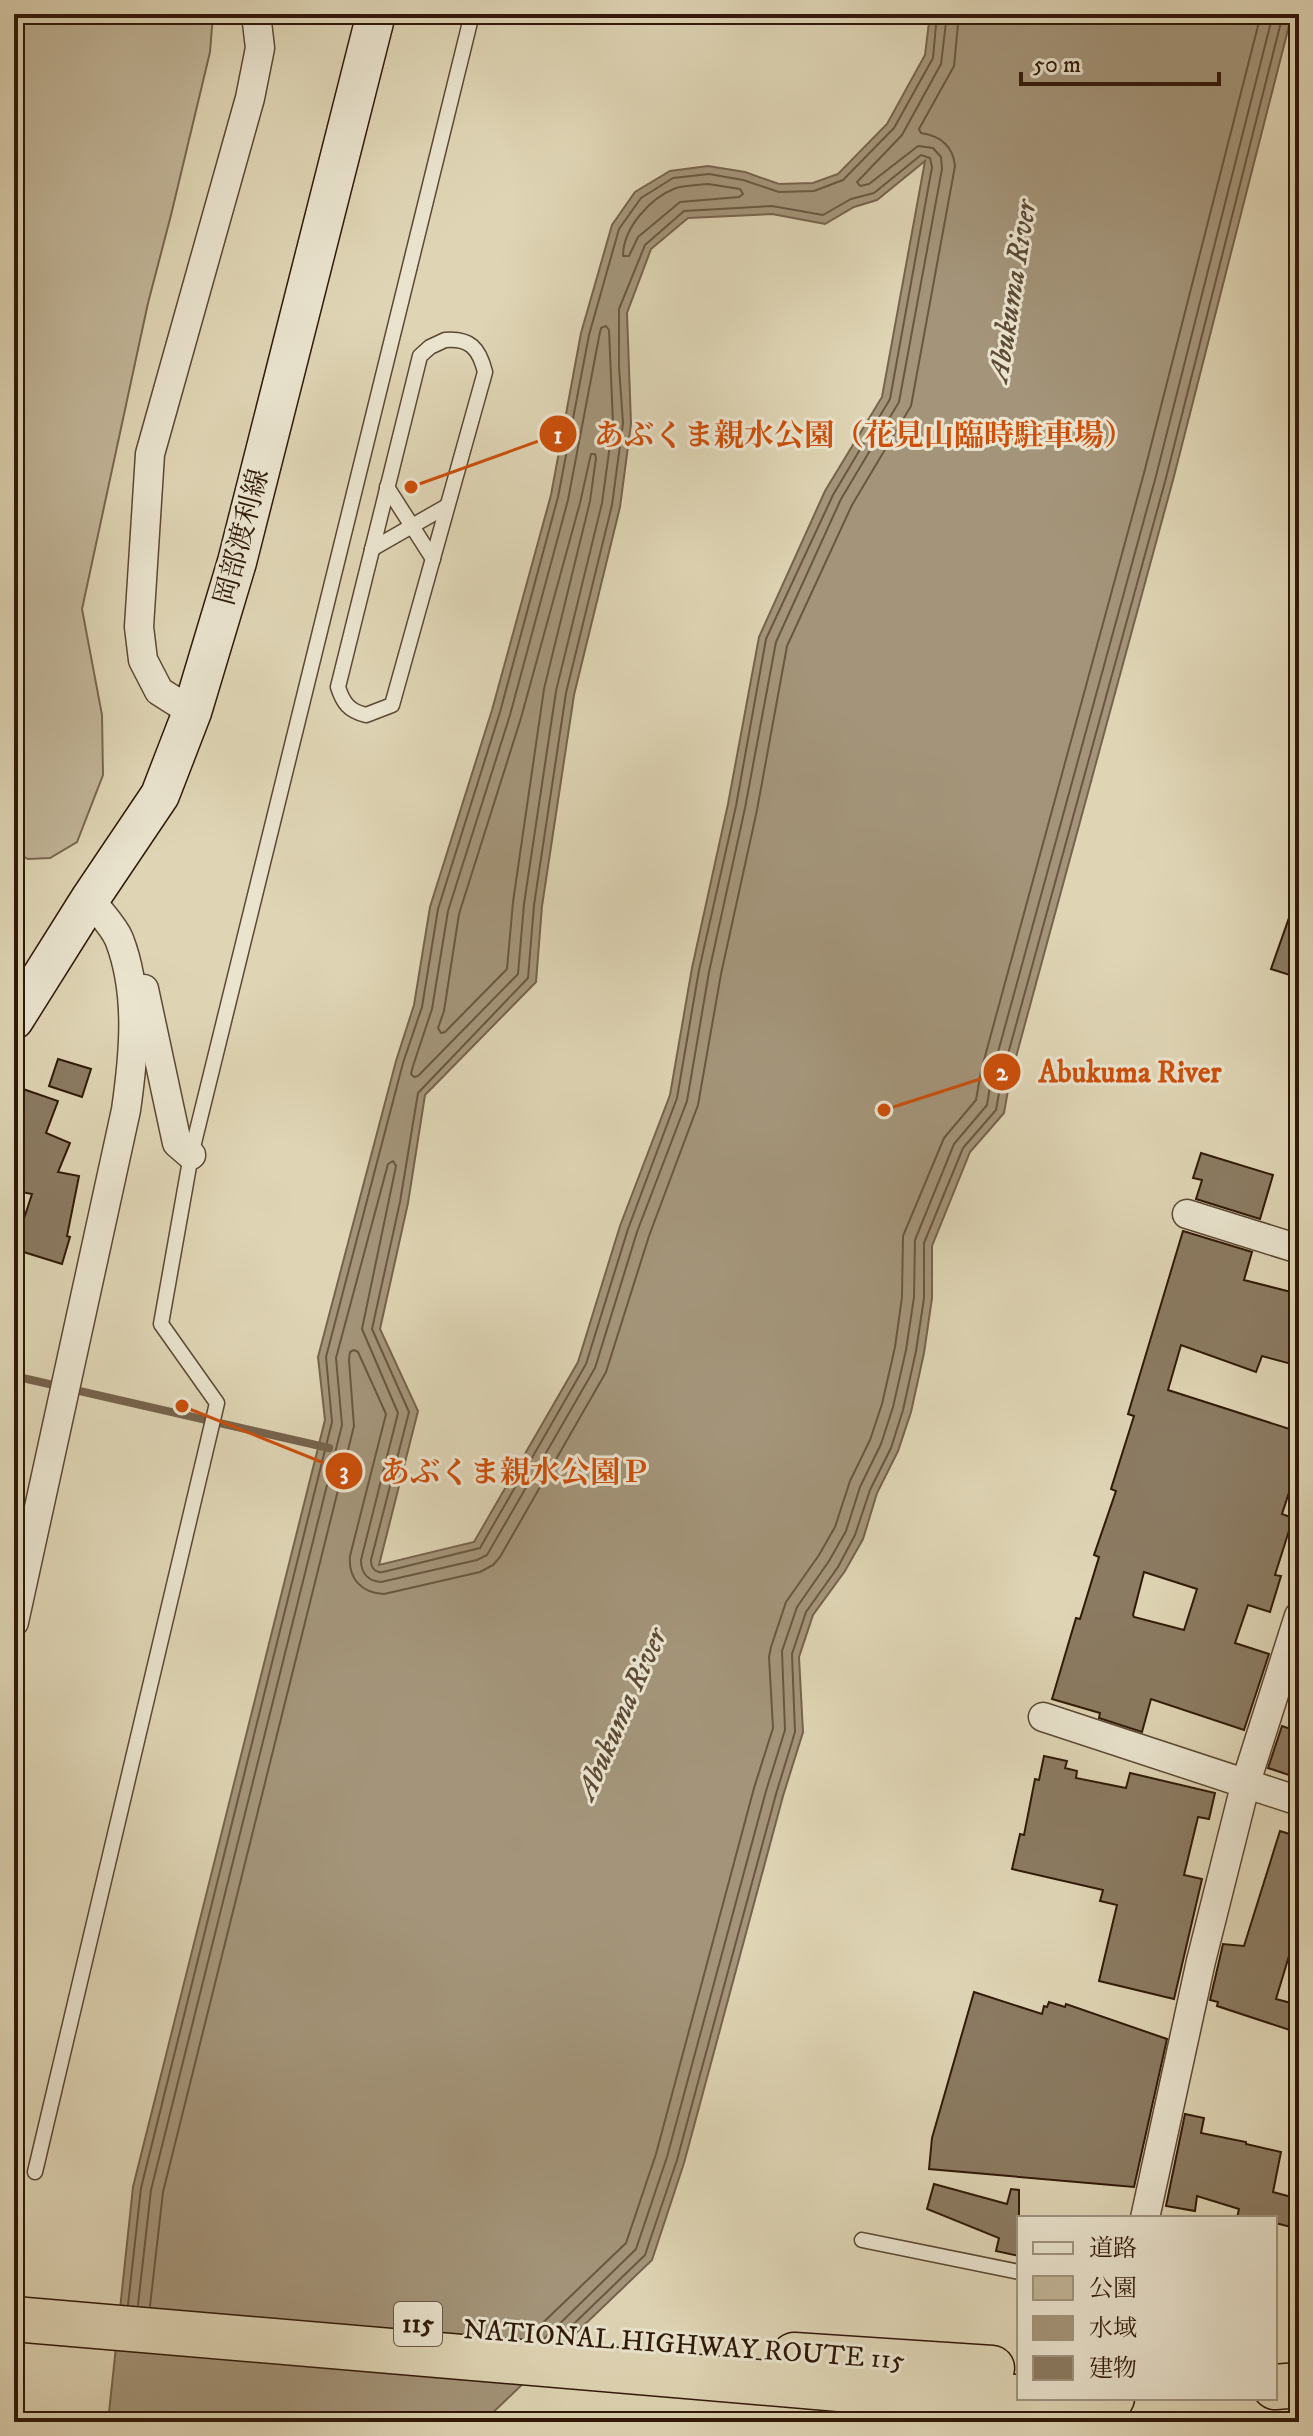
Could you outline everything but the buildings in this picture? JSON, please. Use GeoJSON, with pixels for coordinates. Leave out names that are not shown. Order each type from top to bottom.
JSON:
{"type":"FeatureCollection","features":[{"type":"Feature","properties":{"kind":"highway","name":"NATIONAL HIGHWAY ROUTE 115"},"geometry":{"type":"LineString","coordinates":[[14,2291],[818,2373],[909,2395],[1017,2397]]}},
{"type":"Feature","properties":{"kind":"highway","name":"NATIONAL HIGHWAY ROUTE 115"},"geometry":{"type":"LineString","coordinates":[[14,2319],[818,2373],[1017,2368]]}},
{"type":"Feature","properties":{"kind":"highway"},"geometry":{"type":"LineString","coordinates":[[1277,2358],[1299,2356]]}},
{"type":"Feature","properties":{"kind":"highway"},"geometry":{"type":"LineString","coordinates":[[1277,2387],[1299,2385]]}},
{"type":"Feature","properties":{"kind":"main road","name":"岡部渡利線"},"geometry":{"type":"LineString","coordinates":[[14,1020],[160,795],[192,712],[237,562],[376,14]]}},
{"type":"Feature","properties":{"kind":"street"},"geometry":{"type":"LineString","coordinates":[[192,712],[159,691],[143,660],[139,627],[150,454],[250,98],[260,48],[256,14]]}},
{"type":"Feature","properties":{"kind":"street"},"geometry":{"type":"LineString","coordinates":[[14,1622],[126,1110],[134,1043],[132,989],[118,937],[90,899]]}},
{"type":"Feature","properties":{"kind":"street"},"geometry":{"type":"LineString","coordinates":[[118,937],[128,942],[139,963],[177,1143],[191,1155]]}},
{"type":"Feature","properties":{"kind":"street"},"geometry":{"type":"LineString","coordinates":[[1187,1214],[1299,1249]]}},
{"type":"Feature","properties":{"kind":"street"},"geometry":{"type":"LineString","coordinates":[[1145,2216],[1201,1961],[1246,1782],[1299,1616]]}},
{"type":"Feature","properties":{"kind":"street"},"geometry":{"type":"LineString","coordinates":[[1043,1717],[1299,1801]]}},
{"type":"Feature","properties":{"kind":"lane"},"geometry":{"type":"LineString","coordinates":[[35,2172],[217,1403],[161,1324],[191,1155],[472,14]]}},
{"type":"Feature","properties":{"kind":"lane"},"geometry":{"type":"LineString","coordinates":[[445,340],[463,341],[474,347],[485,372],[447,506],[392,705],[366,715],[349,708],[342,700],[338,687],[420,356],[445,340]]}},
{"type":"Feature","properties":{"kind":"lane"},"geometry":{"type":"LineString","coordinates":[[387,487],[433,559]]}},
{"type":"Feature","properties":{"kind":"lane"},"geometry":{"type":"LineString","coordinates":[[372,549],[447,506]]}},
{"type":"Feature","properties":{"kind":"lane"},"geometry":{"type":"LineString","coordinates":[[862,2240],[1017,2272]]}},
{"type":"Feature","properties":{"kind":"green space"},"geometry":{"type":"Polygon","coordinates":[[[14,14],[213,14],[210,52],[148,303],[82,609],[102,715],[103,775],[77,842],[50,858],[28,859],[14,851],[14,14]]]}},
{"type":"Feature","properties":{"kind":"water"},"geometry":{"type":"Polygon","coordinates":[[[930,14],[1292,14],[1173,480],[1010,1079],[1004,1113],[970,1152],[932,1246],[932,1298],[911,1412],[898,1451],[877,1493],[863,1539],[845,1571],[813,1615],[799,1657],[803,1732],[684,2163],[652,2260],[483,2422],[108,2422],[133,2187],[325,1420],[318,1357],[396,1061],[414,1005],[430,907],[492,710],[551,495],[581,333],[612,225],[635,192],[670,171],[708,166],[745,172],[779,184],[813,183],[838,174],[887,124],[925,55],[930,14]],[[925,161],[877,200],[854,207],[825,224],[772,214],[688,218],[651,249],[627,313],[631,424],[620,507],[574,695],[542,906],[536,982],[425,1095],[408,1203],[380,1329],[418,1411],[379,1565],[474,1542],[578,1362],[620,1226],[670,1095],[692,968],[728,804],[759,637],[825,491],[882,397],[925,161]]]}},
{"type":"Feature","properties":{"kind":"waterway"},"geometry":{"type":"LineString","coordinates":[[14,1376],[329,1448]]}},
{"type":"Feature","properties":{"kind":"place","name":"あぶくま親水公園（花見山臨時駐車場）"},"geometry":{"type":"Point","coordinates":[411,487]}},
{"type":"Feature","properties":{"kind":"place","name":"Abukuma River"},"geometry":{"type":"Point","coordinates":[884,1110]}},
{"type":"Feature","properties":{"kind":"place","name":"あぶくま親水公園Ｐ"},"geometry":{"type":"Point","coordinates":[182,1406]}}]}
